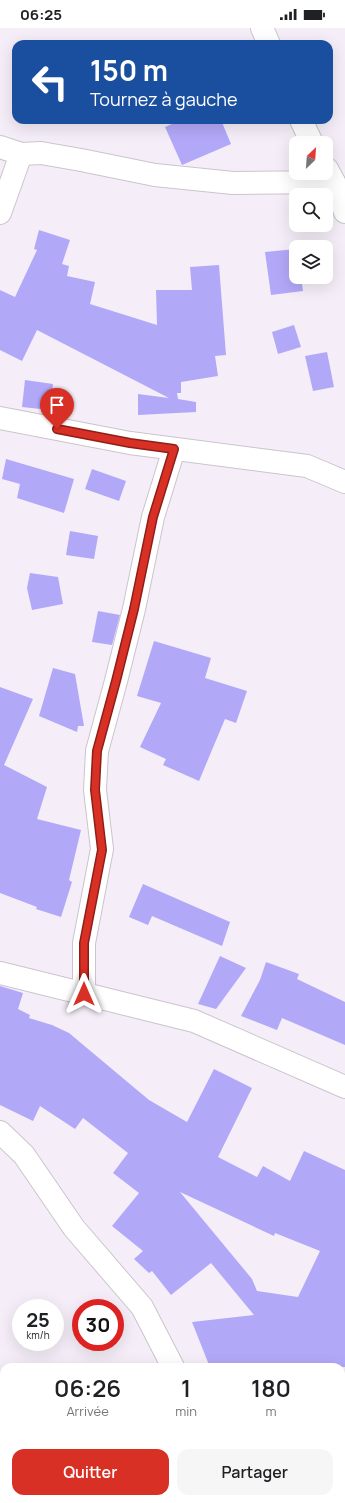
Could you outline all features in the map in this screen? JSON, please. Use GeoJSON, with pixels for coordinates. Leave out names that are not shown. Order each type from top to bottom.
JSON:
{"type":"FeatureCollection","features":[{"type":"Feature","properties":{"kind":"street"},"geometry":{"type":"LineString","coordinates":[[262,28],[267,40]]}},
{"type":"Feature","properties":{"kind":"street"},"geometry":{"type":"LineString","coordinates":[[303,124],[309,136]]}},
{"type":"Feature","properties":{"kind":"street"},"geometry":{"type":"LineString","coordinates":[[0,147],[21,154],[41,153],[154,176],[233,183],[289,178]]}},
{"type":"Feature","properties":{"kind":"street"},"geometry":{"type":"LineString","coordinates":[[0,213],[21,154]]}},
{"type":"Feature","properties":{"kind":"street"},"geometry":{"type":"LineString","coordinates":[[332,180],[345,212]]}},
{"type":"Feature","properties":{"kind":"street"},"geometry":{"type":"LineString","coordinates":[[0,418],[130,443],[307,466],[345,482]]}},
{"type":"Feature","properties":{"kind":"street"},"geometry":{"type":"LineString","coordinates":[[84,994],[84,943],[102,850],[95,790],[97,751],[132,616],[153,517],[174,449]]}},
{"type":"Feature","properties":{"kind":"street"},"geometry":{"type":"LineString","coordinates":[[0,973],[194,1021],[345,1087]]}},
{"type":"Feature","properties":{"kind":"street"},"geometry":{"type":"LineString","coordinates":[[0,1132],[24,1155],[74,1228],[142,1307],[171,1363]]}},
{"type":"Feature","properties":{"kind":"building"},"geometry":{"type":"Polygon","coordinates":[[[172,124],[223,124],[231,144],[182,165],[165,127],[172,124]]]}},
{"type":"Feature","properties":{"kind":"building"},"geometry":{"type":"Polygon","coordinates":[[[39,230],[70,240],[62,264],[69,266],[67,276],[95,282],[90,304],[157,325],[156,290],[192,290],[190,267],[219,265],[226,355],[215,356],[218,376],[181,382],[181,393],[177,393],[178,399],[196,402],[196,412],[138,415],[138,394],[169,398],[37,330],[22,361],[0,350],[0,290],[15,297],[37,250],[34,249],[39,230]]]}},
{"type":"Feature","properties":{"kind":"building"},"geometry":{"type":"Polygon","coordinates":[[[289,250],[289,284],[302,284],[303,291],[271,295],[265,252],[289,250]]]}},
{"type":"Feature","properties":{"kind":"building"},"geometry":{"type":"Polygon","coordinates":[[[294,325],[301,347],[278,354],[272,332],[294,325]]]}},
{"type":"Feature","properties":{"kind":"building"},"geometry":{"type":"Polygon","coordinates":[[[327,352],[334,387],[313,391],[305,356],[327,352]]]}},
{"type":"Feature","properties":{"kind":"building"},"geometry":{"type":"Polygon","coordinates":[[[25,380],[53,384],[50,410],[22,407],[25,380]]]}},
{"type":"Feature","properties":{"kind":"building"},"geometry":{"type":"Polygon","coordinates":[[[6,459],[74,479],[64,513],[17,498],[20,484],[2,479],[6,459]]]}},
{"type":"Feature","properties":{"kind":"building"},"geometry":{"type":"Polygon","coordinates":[[[92,469],[126,481],[119,501],[85,489],[92,469]]]}},
{"type":"Feature","properties":{"kind":"building"},"geometry":{"type":"Polygon","coordinates":[[[70,531],[98,536],[94,559],[66,555],[70,531]]]}},
{"type":"Feature","properties":{"kind":"building"},"geometry":{"type":"Polygon","coordinates":[[[30,573],[58,577],[63,604],[32,610],[27,588],[30,573]]]}},
{"type":"Feature","properties":{"kind":"building"},"geometry":{"type":"Polygon","coordinates":[[[98,611],[120,615],[112,645],[92,642],[98,611]]]}},
{"type":"Feature","properties":{"kind":"building"},"geometry":{"type":"Polygon","coordinates":[[[154,641],[211,658],[205,678],[247,691],[236,723],[225,719],[199,781],[163,765],[166,759],[140,747],[161,703],[137,696],[154,641]]]}},
{"type":"Feature","properties":{"kind":"building"},"geometry":{"type":"Polygon","coordinates":[[[53,668],[75,674],[84,726],[78,726],[77,732],[39,716],[53,668]]]}},
{"type":"Feature","properties":{"kind":"building"},"geometry":{"type":"Polygon","coordinates":[[[0,687],[33,699],[4,765],[47,787],[37,819],[81,830],[69,880],[72,882],[61,917],[36,909],[37,907],[0,893],[0,687]]]}},
{"type":"Feature","properties":{"kind":"building"},"geometry":{"type":"Polygon","coordinates":[[[143,884],[230,922],[222,946],[152,916],[148,925],[129,917],[143,884]]]}},
{"type":"Feature","properties":{"kind":"building"},"geometry":{"type":"Polygon","coordinates":[[[220,956],[246,968],[216,1009],[198,1004],[220,956]]]}},
{"type":"Feature","properties":{"kind":"building"},"geometry":{"type":"Polygon","coordinates":[[[266,962],[299,974],[297,979],[345,1002],[345,1045],[282,1018],[277,1030],[241,1016],[260,980],[266,962]]]}},
{"type":"Feature","properties":{"kind":"building"},"geometry":{"type":"Polygon","coordinates":[[[0,986],[23,993],[18,1009],[30,1015],[29,1018],[52,1025],[69,1033],[149,1100],[187,1122],[214,1069],[252,1088],[218,1157],[257,1177],[263,1166],[290,1181],[304,1151],[345,1170],[345,1363],[208,1363],[192,1322],[254,1315],[211,1263],[171,1295],[152,1271],[149,1273],[134,1259],[143,1251],[112,1226],[139,1193],[113,1173],[128,1153],[83,1118],[75,1129],[40,1106],[33,1121],[0,1105],[0,986]],[[180,1192],[252,1279],[257,1291],[298,1297],[320,1251],[275,1233],[274,1236],[180,1192]]]}},
{"type":"Feature","properties":{"kind":"route"},"geometry":{"type":"LineString","coordinates":[[57,429],[130,443],[174,449],[153,517],[134,609],[97,751],[95,790],[102,850],[84,943],[84,994]]}}]}
